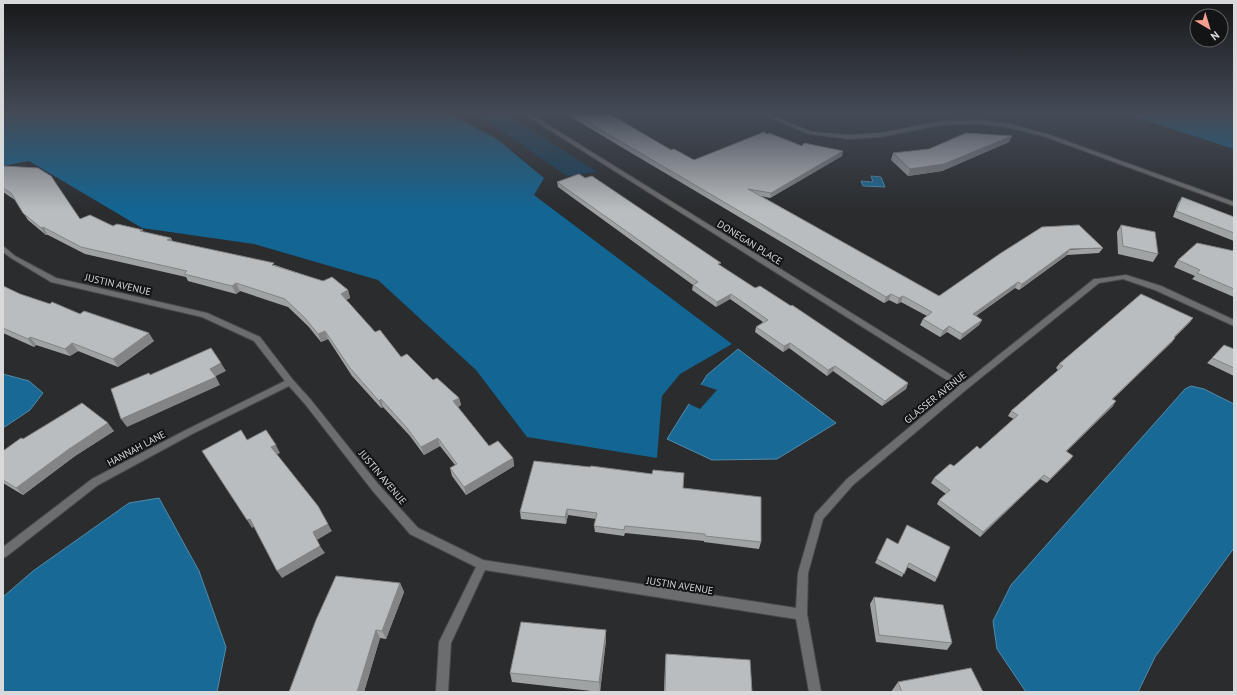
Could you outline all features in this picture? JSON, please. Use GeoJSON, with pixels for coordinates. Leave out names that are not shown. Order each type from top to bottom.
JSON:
{"type":"FeatureCollection","features":[{"type":"Feature","properties":{"kind":"street","name":"DONEGAN PLACE"},"geometry":{"type":"LineString","coordinates":[[578,145],[964,387]]}},
{"type":"Feature","properties":{"kind":"street"},"geometry":{"type":"LineString","coordinates":[[1074,145],[1234,204]]}},
{"type":"Feature","properties":{"kind":"street","name":"JUSTIN AVENUE"},"geometry":{"type":"LineString","coordinates":[[3,248],[13,257],[54,280],[204,315],[257,339],[375,487],[414,531],[482,565],[800,614]]}},
{"type":"Feature","properties":{"kind":"street","name":"GLASSER AVENUE"},"geometry":{"type":"LineString","coordinates":[[815,692],[800,614],[803,573],[819,517],[850,482],[964,387],[1097,281],[1123,277],[1158,288],[1234,323]]}},
{"type":"Feature","properties":{"kind":"street","name":"HANNAH LANE"},"geometry":{"type":"LineString","coordinates":[[3,553],[95,482],[189,432],[290,382]]}},
{"type":"Feature","properties":{"kind":"street"},"geometry":{"type":"LineString","coordinates":[[442,692],[445,642],[482,565]]}},
{"type":"Feature","properties":{"kind":"shaded area"},"geometry":{"type":"Polygon","coordinates":[[[3,145],[505,145],[544,178],[534,195],[732,344],[680,374],[662,396],[657,458],[527,437],[476,370],[378,280],[254,244],[142,228],[29,161],[3,166],[3,145]]]}},
{"type":"Feature","properties":{"kind":"shaded area"},"geometry":{"type":"Polygon","coordinates":[[[522,145],[556,145],[597,172],[567,176],[522,145]]]}},
{"type":"Feature","properties":{"kind":"shaded area"},"geometry":{"type":"Polygon","coordinates":[[[1223,145],[1234,145],[1234,149],[1223,145]]]}},
{"type":"Feature","properties":{"kind":"shaded area"},"geometry":{"type":"Polygon","coordinates":[[[871,176],[881,177],[885,187],[863,186],[861,181],[873,182],[871,176]]]}},
{"type":"Feature","properties":{"kind":"shaded area"},"geometry":{"type":"Polygon","coordinates":[[[738,349],[836,423],[777,459],[712,460],[667,439],[707,375],[738,349]]]}},
{"type":"Feature","properties":{"kind":"shaded area"},"geometry":{"type":"Polygon","coordinates":[[[3,374],[29,381],[43,393],[30,410],[3,428],[3,374]]]}},
{"type":"Feature","properties":{"kind":"shaded area"},"geometry":{"type":"Polygon","coordinates":[[[1191,386],[1204,389],[1234,404],[1234,548],[1155,657],[1138,692],[1026,692],[997,649],[993,621],[1011,585],[1185,389],[1191,386]]]}},
{"type":"Feature","properties":{"kind":"shaded area"},"geometry":{"type":"Polygon","coordinates":[[[159,498],[199,571],[226,647],[217,692],[3,692],[3,597],[33,571],[129,503],[159,498]]]}},
{"type":"Feature","properties":{"kind":"pier"},"geometry":{"type":"Polygon","coordinates":[[[699,384],[717,390],[700,409],[687,403],[699,384]]]}},
{"type":"Feature","properties":{"kind":"building"},"geometry":{"type":"Polygon","coordinates":[[[627,145],[663,145],[671,150],[674,149],[694,160],[730,145],[816,145],[843,151],[771,193],[748,189],[939,296],[1001,253],[1042,227],[1079,225],[1103,248],[1070,249],[1022,284],[1018,282],[973,314],[982,320],[962,334],[949,326],[943,331],[923,319],[932,312],[903,296],[899,298],[891,294],[886,297],[627,145]]]}},
{"type":"Feature","properties":{"kind":"building"},"geometry":{"type":"Polygon","coordinates":[[[937,145],[989,145],[944,164],[910,169],[893,153],[929,149],[937,145]]]}},
{"type":"Feature","properties":{"kind":"building"},"geometry":{"type":"Polygon","coordinates":[[[3,166],[38,168],[51,176],[80,219],[90,215],[113,226],[117,224],[171,238],[167,240],[274,263],[272,265],[323,281],[332,277],[348,290],[341,294],[375,332],[380,330],[401,357],[407,354],[433,380],[437,378],[459,398],[453,401],[489,446],[498,441],[513,458],[464,487],[450,468],[457,464],[438,438],[421,447],[407,428],[381,399],[379,401],[350,368],[325,331],[318,334],[305,318],[285,299],[236,283],[232,286],[184,274],[187,271],[81,247],[43,227],[41,228],[23,213],[11,193],[3,188],[3,166]]]}},
{"type":"Feature","properties":{"kind":"building"},"geometry":{"type":"Polygon","coordinates":[[[579,174],[585,178],[592,176],[721,263],[718,264],[755,288],[760,286],[791,306],[792,305],[908,383],[885,401],[835,366],[828,370],[790,343],[784,346],[756,327],[768,320],[731,294],[717,302],[693,285],[698,282],[557,182],[579,174]]]}},
{"type":"Feature","properties":{"kind":"building"},"geometry":{"type":"Polygon","coordinates":[[[1182,197],[1234,217],[1234,233],[1176,211],[1182,197]]]}},
{"type":"Feature","properties":{"kind":"building"},"geometry":{"type":"Polygon","coordinates":[[[1121,225],[1155,232],[1158,254],[1123,246],[1121,225]]]}},
{"type":"Feature","properties":{"kind":"building"},"geometry":{"type":"Polygon","coordinates":[[[1197,243],[1234,251],[1234,289],[1197,273],[1200,270],[1178,260],[1197,243]]]}},
{"type":"Feature","properties":{"kind":"building"},"geometry":{"type":"Polygon","coordinates":[[[3,286],[20,294],[50,304],[52,302],[80,314],[84,311],[149,333],[113,359],[72,343],[65,349],[30,337],[28,339],[3,328],[3,286]]]}},
{"type":"Feature","properties":{"kind":"building"},"geometry":{"type":"Polygon","coordinates":[[[1141,294],[1193,318],[1174,337],[1175,338],[1112,399],[1116,401],[1066,451],[1073,456],[1050,479],[1044,475],[983,532],[939,500],[950,490],[934,478],[950,464],[954,466],[977,446],[980,449],[1018,415],[1011,411],[1063,366],[1059,364],[1141,294]]]}},
{"type":"Feature","properties":{"kind":"building"},"geometry":{"type":"Polygon","coordinates":[[[1224,345],[1234,349],[1234,368],[1212,358],[1224,345]]]}},
{"type":"Feature","properties":{"kind":"building"},"geometry":{"type":"Polygon","coordinates":[[[211,348],[221,363],[210,369],[216,377],[121,419],[111,389],[149,373],[150,375],[211,348]]]}},
{"type":"Feature","properties":{"kind":"building"},"geometry":{"type":"Polygon","coordinates":[[[82,403],[108,423],[69,449],[16,488],[3,480],[3,451],[21,438],[23,439],[82,403]]]}},
{"type":"Feature","properties":{"kind":"building"},"geometry":{"type":"Polygon","coordinates":[[[241,430],[247,440],[266,430],[276,445],[271,447],[318,506],[328,524],[313,532],[320,546],[277,571],[250,519],[247,520],[202,451],[241,430]]]}},
{"type":"Feature","properties":{"kind":"building"},"geometry":{"type":"Polygon","coordinates":[[[534,461],[591,466],[652,474],[653,470],[684,473],[683,488],[761,497],[761,542],[705,536],[705,534],[625,526],[624,530],[594,526],[597,513],[567,509],[565,517],[520,512],[534,461]]]}},
{"type":"Feature","properties":{"kind":"building"},"geometry":{"type":"Polygon","coordinates":[[[907,525],[950,547],[937,578],[909,563],[904,574],[877,559],[887,538],[898,544],[907,525]]]}},
{"type":"Feature","properties":{"kind":"building"},"geometry":{"type":"Polygon","coordinates":[[[336,576],[400,583],[382,631],[376,630],[357,692],[289,692],[316,620],[336,576]]]}},
{"type":"Feature","properties":{"kind":"building"},"geometry":{"type":"Polygon","coordinates":[[[874,597],[943,605],[952,643],[879,635],[874,597]]]}},
{"type":"Feature","properties":{"kind":"building"},"geometry":{"type":"Polygon","coordinates":[[[521,622],[606,630],[599,682],[510,673],[521,622]]]}},
{"type":"Feature","properties":{"kind":"building"},"geometry":{"type":"Polygon","coordinates":[[[666,654],[750,660],[752,692],[665,692],[666,654]]]}},
{"type":"Feature","properties":{"kind":"building"},"geometry":{"type":"Polygon","coordinates":[[[971,668],[983,692],[902,692],[898,682],[971,668]]]}}]}
